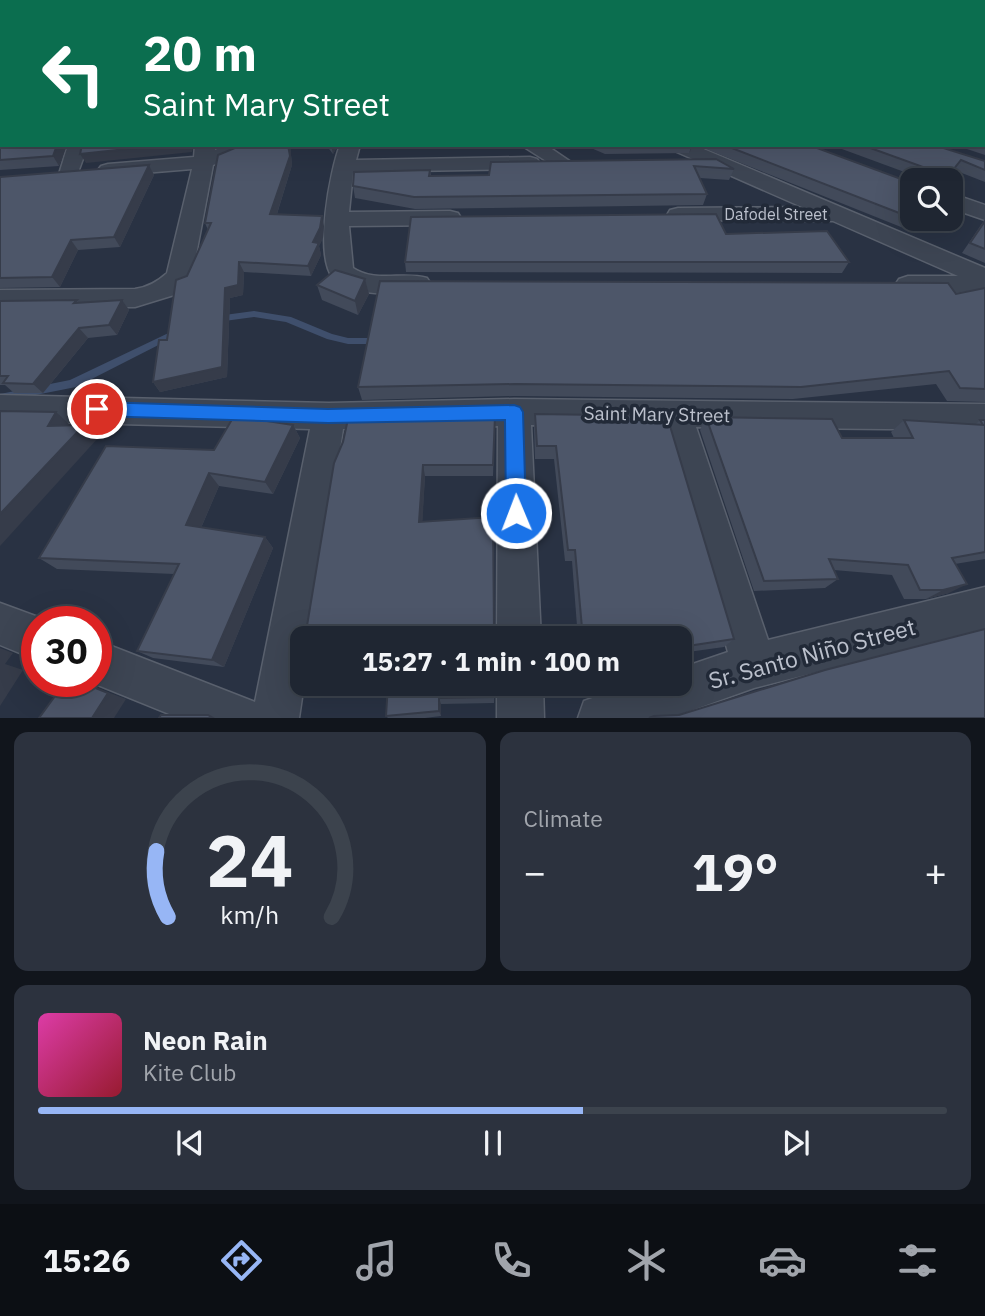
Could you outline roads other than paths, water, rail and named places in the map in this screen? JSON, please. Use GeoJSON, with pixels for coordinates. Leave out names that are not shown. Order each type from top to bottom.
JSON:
{"type":"FeatureCollection","features":[{"type":"Feature","properties":{"kind":"street"},"geometry":{"type":"LineString","coordinates":[[77,147],[62,174],[237,147]]}},
{"type":"Feature","properties":{"kind":"street"},"geometry":{"type":"LineString","coordinates":[[535,147],[561,162]]}},
{"type":"Feature","properties":{"kind":"street"},"geometry":{"type":"LineString","coordinates":[[0,299],[135,298],[153,296],[170,288],[179,276],[205,154]]}},
{"type":"Feature","properties":{"kind":"street"},"geometry":{"type":"LineString","coordinates":[[671,154],[718,162],[985,278]]}},
{"type":"Feature","properties":{"kind":"street"},"geometry":{"type":"LineString","coordinates":[[445,284],[375,284],[342,273],[336,261],[338,219],[347,156],[587,162]]}},
{"type":"Feature","properties":{"kind":"street"},"geometry":{"type":"LineString","coordinates":[[963,205],[985,213]]}},
{"type":"Feature","properties":{"kind":"street","name":"Dafodel Street"},"geometry":{"type":"LineString","coordinates":[[661,215],[836,214]]}},
{"type":"Feature","properties":{"kind":"street"},"geometry":{"type":"LineString","coordinates":[[338,219],[473,217]]}},
{"type":"Feature","properties":{"kind":"street"},"geometry":{"type":"LineString","coordinates":[[888,285],[985,285]]}},
{"type":"Feature","properties":{"kind":"street","name":"Saint Mary Street"},"geometry":{"type":"LineString","coordinates":[[0,408],[328,416],[514,412],[985,417]]}},
{"type":"Feature","properties":{"kind":"street"},"geometry":{"type":"LineString","coordinates":[[514,412],[519,626]]}},
{"type":"Feature","properties":{"kind":"street"},"geometry":{"type":"LineString","coordinates":[[676,414],[754,666]]}},
{"type":"Feature","properties":{"kind":"street"},"geometry":{"type":"LineString","coordinates":[[275,718],[328,416]]}},
{"type":"Feature","properties":{"kind":"street","name":"Sr. Santo Niño Street"},"geometry":{"type":"LineString","coordinates":[[601,718],[754,666],[985,608]]}},
{"type":"Feature","properties":{"kind":"street"},"geometry":{"type":"LineString","coordinates":[[0,624],[21,632]]}},
{"type":"Feature","properties":{"kind":"street"},"geometry":{"type":"LineString","coordinates":[[112,668],[238,718]]}},
{"type":"Feature","properties":{"kind":"street"},"geometry":{"type":"LineString","coordinates":[[520,696],[521,718]]}},
{"type":"Feature","properties":{"kind":"waterway"},"geometry":{"type":"LineString","coordinates":[[217,319],[254,314],[288,319],[330,337],[348,341],[379,341]]}},
{"type":"Feature","properties":{"kind":"waterway"},"geometry":{"type":"LineString","coordinates":[[0,398],[72,384],[179,331]]}}]}
